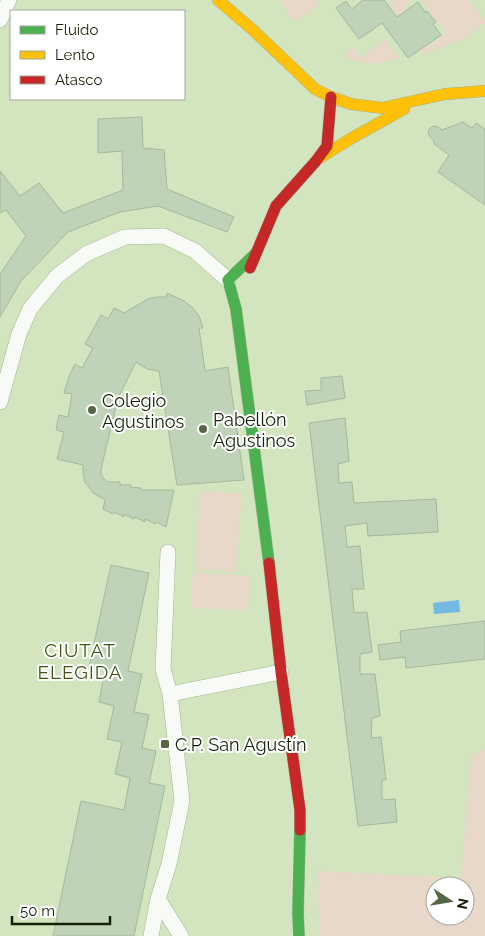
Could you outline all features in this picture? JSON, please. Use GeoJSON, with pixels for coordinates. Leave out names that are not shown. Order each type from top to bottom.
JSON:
{"type":"FeatureCollection","features":[{"type":"Feature","properties":{"kind":"street"},"geometry":{"type":"LineString","coordinates":[[0,20],[9,0]]}},
{"type":"Feature","properties":{"kind":"street"},"geometry":{"type":"LineString","coordinates":[[218,0],[253,30],[315,89],[351,104],[382,108],[445,94],[485,91]]}},
{"type":"Feature","properties":{"kind":"street"},"geometry":{"type":"LineString","coordinates":[[316,161],[402,109],[467,85],[485,82]]}},
{"type":"Feature","properties":{"kind":"street"},"geometry":{"type":"LineString","coordinates":[[236,309],[255,254],[276,206],[327,146],[331,97]]}},
{"type":"Feature","properties":{"kind":"street"},"geometry":{"type":"LineString","coordinates":[[0,402],[19,334],[30,309],[57,276],[86,254],[125,237],[164,236],[194,251],[228,280],[236,309],[300,810],[299,936]]}},
{"type":"Feature","properties":{"kind":"street"},"geometry":{"type":"LineString","coordinates":[[228,280],[255,254]]}},
{"type":"Feature","properties":{"kind":"street"},"geometry":{"type":"LineString","coordinates":[[151,936],[182,801],[170,694],[163,669],[168,552]]}},
{"type":"Feature","properties":{"kind":"street"},"geometry":{"type":"LineString","coordinates":[[170,694],[281,672]]}},
{"type":"Feature","properties":{"kind":"street"},"geometry":{"type":"LineString","coordinates":[[158,899],[181,936]]}},
{"type":"Feature","properties":{"kind":"shaded area"},"geometry":{"type":"Polygon","coordinates":[[[279,0],[316,0],[319,5],[295,22],[279,0]]]}},
{"type":"Feature","properties":{"kind":"shaded area"},"geometry":{"type":"Polygon","coordinates":[[[392,0],[412,0],[405,6],[409,13],[400,20],[389,3],[392,0]]]}},
{"type":"Feature","properties":{"kind":"shaded area"},"geometry":{"type":"Polygon","coordinates":[[[421,0],[470,0],[485,23],[462,40],[422,54],[415,43],[424,36],[430,44],[446,34],[421,0]]]}},
{"type":"Feature","properties":{"kind":"shaded area"},"geometry":{"type":"Polygon","coordinates":[[[385,39],[396,55],[399,54],[402,58],[372,64],[359,62],[343,55],[354,47],[361,57],[385,39]]]}},
{"type":"Feature","properties":{"kind":"shaded area"},"geometry":{"type":"Polygon","coordinates":[[[200,491],[242,494],[236,572],[195,569],[200,491]]]}},
{"type":"Feature","properties":{"kind":"shaded area"},"geometry":{"type":"Polygon","coordinates":[[[193,572],[250,576],[248,611],[191,608],[193,572]]]}},
{"type":"Feature","properties":{"kind":"shaded area"},"geometry":{"type":"Polygon","coordinates":[[[485,749],[485,936],[319,936],[318,871],[425,876],[425,926],[475,926],[475,876],[461,876],[471,757],[485,749]]]}},
{"type":"Feature","properties":{"kind":"water"},"geometry":{"type":"Polygon","coordinates":[[[459,600],[460,612],[434,614],[433,603],[459,600]]]}},
{"type":"Feature","properties":{"kind":"building"},"geometry":{"type":"Polygon","coordinates":[[[363,0],[384,0],[397,17],[418,2],[436,22],[433,24],[441,35],[408,58],[382,23],[359,39],[336,8],[346,1],[352,9],[363,0]]]}},
{"type":"Feature","properties":{"kind":"building"},"geometry":{"type":"Polygon","coordinates":[[[142,117],[143,148],[164,150],[167,189],[234,217],[227,232],[158,206],[120,212],[68,232],[21,281],[0,317],[0,274],[26,236],[6,210],[0,213],[0,171],[20,196],[39,183],[63,213],[123,190],[122,151],[98,153],[98,119],[142,117]]]}},
{"type":"Feature","properties":{"kind":"building"},"geometry":{"type":"Polygon","coordinates":[[[463,122],[472,128],[476,123],[485,129],[485,205],[438,172],[449,155],[434,144],[434,141],[428,134],[429,129],[435,126],[442,130],[463,122]]]}},
{"type":"Feature","properties":{"kind":"building","name":"Colegio Agustinos"},"geometry":{"type":"Polygon","coordinates":[[[167,293],[184,301],[193,308],[200,318],[203,328],[199,328],[205,371],[228,367],[244,480],[177,485],[159,371],[147,369],[136,362],[118,398],[101,474],[108,482],[120,482],[120,485],[131,485],[130,487],[141,488],[141,490],[174,490],[166,527],[145,519],[145,522],[124,514],[124,517],[114,512],[113,514],[103,509],[105,500],[93,493],[85,482],[83,465],[57,459],[64,432],[56,430],[59,415],[68,417],[72,394],[64,393],[70,374],[75,364],[82,368],[93,348],[85,344],[101,315],[108,319],[114,308],[124,313],[148,299],[166,297],[167,293]]]}},
{"type":"Feature","properties":{"kind":"building"},"geometry":{"type":"Polygon","coordinates":[[[342,376],[345,398],[307,405],[305,391],[321,390],[321,378],[342,376]]]}},
{"type":"Feature","properties":{"kind":"building"},"geometry":{"type":"Polygon","coordinates":[[[345,418],[349,461],[338,464],[339,483],[352,482],[354,503],[436,499],[438,532],[368,536],[367,523],[345,526],[347,547],[360,546],[364,589],[352,589],[354,613],[367,612],[372,652],[360,654],[360,674],[375,674],[380,716],[372,718],[371,738],[381,737],[386,780],[382,780],[382,800],[395,799],[397,822],[358,826],[309,423],[345,418]]]}},
{"type":"Feature","properties":{"kind":"building"},"geometry":{"type":"Polygon","coordinates":[[[111,565],[149,573],[128,671],[142,674],[134,712],[149,715],[142,748],[156,751],[149,783],[165,786],[134,936],[53,936],[81,801],[124,810],[130,778],[115,774],[122,742],[107,739],[114,706],[99,702],[105,670],[89,667],[111,565]]]}},
{"type":"Feature","properties":{"kind":"building"},"geometry":{"type":"Polygon","coordinates":[[[485,621],[485,659],[406,668],[405,657],[380,660],[378,645],[401,642],[400,631],[485,621]]]}},
{"type":"Feature","properties":{"kind":"traffic: fast"},"geometry":{"type":"LineString","coordinates":[[255,254],[228,280],[236,309],[269,563]]}},
{"type":"Feature","properties":{"kind":"traffic: fast"},"geometry":{"type":"LineString","coordinates":[[299,936],[300,830]]}},
{"type":"Feature","properties":{"kind":"traffic: slow"},"geometry":{"type":"LineString","coordinates":[[218,0],[253,30],[315,89],[351,104],[382,108],[445,94],[485,91]]}},
{"type":"Feature","properties":{"kind":"traffic: slow"},"geometry":{"type":"LineString","coordinates":[[318,159],[404,109]]}},
{"type":"Feature","properties":{"kind":"traffic: jam"},"geometry":{"type":"LineString","coordinates":[[250,268],[276,206],[327,146],[331,97]]}},
{"type":"Feature","properties":{"kind":"traffic: jam"},"geometry":{"type":"LineString","coordinates":[[269,563],[281,672],[300,810],[300,830]]}},
{"type":"Feature","properties":{"kind":"place","name":"Colegio Agustinos"},"geometry":{"type":"Point","coordinates":[92,410]}},
{"type":"Feature","properties":{"kind":"place","name":"Pabellón Agustinos"},"geometry":{"type":"Point","coordinates":[203,429]}},
{"type":"Feature","properties":{"kind":"place","name":"C.P. San Agustín"},"geometry":{"type":"Point","coordinates":[165,744]}},
{"type":"Feature","properties":{"kind":"district","name":"CIUTAT ELEGIDA"},"geometry":{"type":"Point","coordinates":[80,661]}}]}
